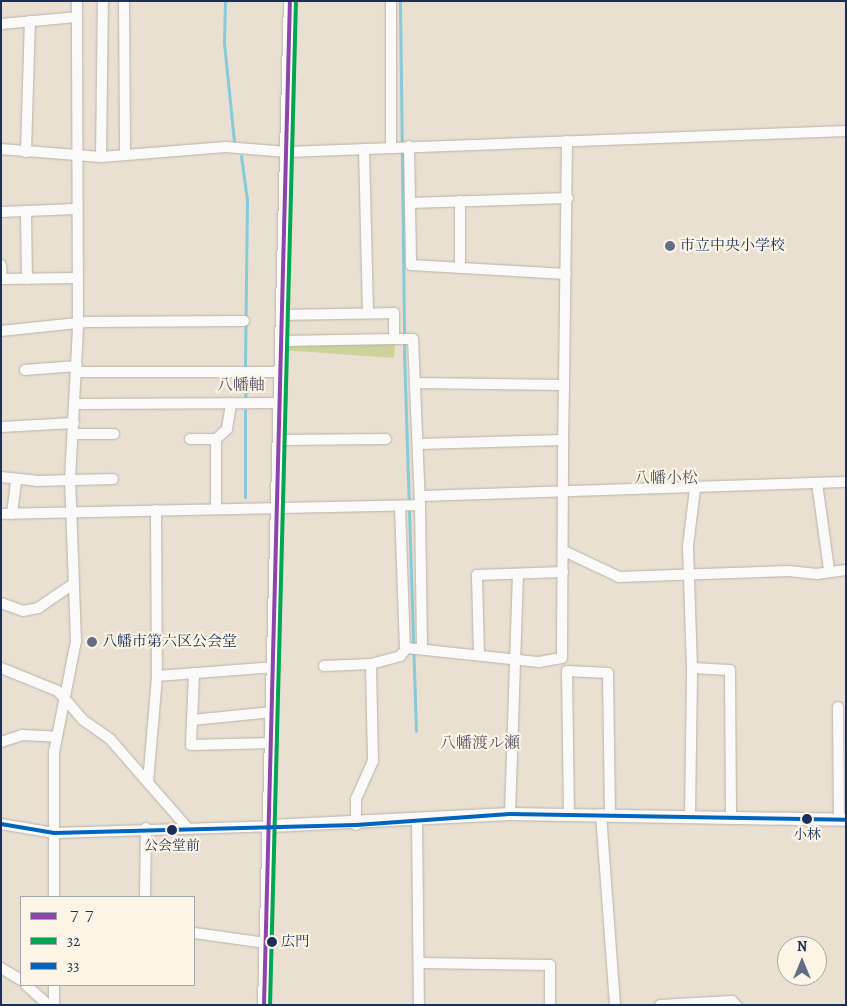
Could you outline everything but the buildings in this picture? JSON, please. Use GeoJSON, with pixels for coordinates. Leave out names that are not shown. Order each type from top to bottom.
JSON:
{"type":"FeatureCollection","features":[{"type":"Feature","properties":{"kind":"main road"},"geometry":{"type":"LineString","coordinates":[[264,1005],[276,666],[290,1]]}},
{"type":"Feature","properties":{"kind":"main road"},"geometry":{"type":"LineString","coordinates":[[271,826],[356,825],[510,814],[606,814],[842,820]]}},
{"type":"Feature","properties":{"kind":"street"},"geometry":{"type":"LineString","coordinates":[[54,896],[57,737],[76,641],[70,480],[76,404],[78,326],[75,155],[77,1]]}},
{"type":"Feature","properties":{"kind":"street"},"geometry":{"type":"LineString","coordinates":[[101,157],[103,1]]}},
{"type":"Feature","properties":{"kind":"street"},"geometry":{"type":"LineString","coordinates":[[124,1],[125,154]]}},
{"type":"Feature","properties":{"kind":"street"},"geometry":{"type":"LineString","coordinates":[[391,1],[400,146],[410,203],[411,265],[566,274]]}},
{"type":"Feature","properties":{"kind":"street"},"geometry":{"type":"LineString","coordinates":[[1,24],[76,17]]}},
{"type":"Feature","properties":{"kind":"street"},"geometry":{"type":"LineString","coordinates":[[26,152],[30,21]]}},
{"type":"Feature","properties":{"kind":"street"},"geometry":{"type":"LineString","coordinates":[[1,149],[101,157],[226,147],[286,152],[400,146],[846,131]]}},
{"type":"Feature","properties":{"kind":"street"},"geometry":{"type":"LineString","coordinates":[[324,666],[371,664],[400,656],[412,648],[512,656],[539,662],[562,658],[562,572],[564,551],[562,492],[568,198],[567,141]]}},
{"type":"Feature","properties":{"kind":"street"},"geometry":{"type":"LineString","coordinates":[[364,149],[368,312]]}},
{"type":"Feature","properties":{"kind":"street"},"geometry":{"type":"LineString","coordinates":[[410,203],[568,198]]}},
{"type":"Feature","properties":{"kind":"street"},"geometry":{"type":"LineString","coordinates":[[460,201],[460,268]]}},
{"type":"Feature","properties":{"kind":"street"},"geometry":{"type":"LineString","coordinates":[[1,212],[76,209]]}},
{"type":"Feature","properties":{"kind":"street"},"geometry":{"type":"LineString","coordinates":[[26,211],[27,279]]}},
{"type":"Feature","properties":{"kind":"street"},"geometry":{"type":"LineString","coordinates":[[1,265],[2,279],[77,278]]}},
{"type":"Feature","properties":{"kind":"street"},"geometry":{"type":"LineString","coordinates":[[284,315],[394,313],[401,340]]}},
{"type":"Feature","properties":{"kind":"street"},"geometry":{"type":"LineString","coordinates":[[1,331],[78,326],[244,322]]}},
{"type":"Feature","properties":{"kind":"street"},"geometry":{"type":"LineString","coordinates":[[283,341],[413,340],[418,444],[418,502],[412,648]]}},
{"type":"Feature","properties":{"kind":"street"},"geometry":{"type":"LineString","coordinates":[[25,370],[282,372]]}},
{"type":"Feature","properties":{"kind":"street"},"geometry":{"type":"LineString","coordinates":[[416,383],[564,385]]}},
{"type":"Feature","properties":{"kind":"street"},"geometry":{"type":"LineString","coordinates":[[76,404],[281,404]]}},
{"type":"Feature","properties":{"kind":"street"},"geometry":{"type":"LineString","coordinates":[[190,439],[216,439],[227,429],[231,405]]}},
{"type":"Feature","properties":{"kind":"street"},"geometry":{"type":"LineString","coordinates":[[1,427],[74,423]]}},
{"type":"Feature","properties":{"kind":"street"},"geometry":{"type":"LineString","coordinates":[[73,434],[114,434]]}},
{"type":"Feature","properties":{"kind":"street"},"geometry":{"type":"LineString","coordinates":[[216,439],[216,509]]}},
{"type":"Feature","properties":{"kind":"street"},"geometry":{"type":"LineString","coordinates":[[280,440],[386,439]]}},
{"type":"Feature","properties":{"kind":"street"},"geometry":{"type":"LineString","coordinates":[[418,444],[563,440]]}},
{"type":"Feature","properties":{"kind":"street"},"geometry":{"type":"LineString","coordinates":[[1,477],[70,480],[113,478]]}},
{"type":"Feature","properties":{"kind":"street"},"geometry":{"type":"LineString","coordinates":[[16,479],[6,514],[216,509],[401,508],[418,502],[562,492],[695,489],[846,482]]}},
{"type":"Feature","properties":{"kind":"street"},"geometry":{"type":"LineString","coordinates":[[817,483],[829,570]]}},
{"type":"Feature","properties":{"kind":"street"},"geometry":{"type":"LineString","coordinates":[[690,817],[692,668],[687,573],[695,489]]}},
{"type":"Feature","properties":{"kind":"street"},"geometry":{"type":"LineString","coordinates":[[401,508],[412,648]]}},
{"type":"Feature","properties":{"kind":"street"},"geometry":{"type":"LineString","coordinates":[[148,782],[156,676],[156,510]]}},
{"type":"Feature","properties":{"kind":"street"},"geometry":{"type":"LineString","coordinates":[[564,551],[619,577],[687,573],[789,571],[799,575],[829,570],[846,570]]}},
{"type":"Feature","properties":{"kind":"street"},"geometry":{"type":"LineString","coordinates":[[479,654],[476,575],[562,572]]}},
{"type":"Feature","properties":{"kind":"street"},"geometry":{"type":"LineString","coordinates":[[510,814],[512,656],[518,650],[518,574]]}},
{"type":"Feature","properties":{"kind":"street"},"geometry":{"type":"LineString","coordinates":[[1,603],[24,611],[38,608],[73,584]]}},
{"type":"Feature","properties":{"kind":"street"},"geometry":{"type":"LineString","coordinates":[[356,825],[356,798],[373,761],[371,664]]}},
{"type":"Feature","properties":{"kind":"street"},"geometry":{"type":"LineString","coordinates":[[156,676],[194,674],[242,666],[276,666]]}},
{"type":"Feature","properties":{"kind":"street"},"geometry":{"type":"LineString","coordinates":[[1,668],[66,699],[148,782],[186,826]]}},
{"type":"Feature","properties":{"kind":"street"},"geometry":{"type":"LineString","coordinates":[[692,668],[730,670],[731,818]]}},
{"type":"Feature","properties":{"kind":"street"},"geometry":{"type":"LineString","coordinates":[[569,815],[567,670],[608,673],[606,814],[615,1005]]}},
{"type":"Feature","properties":{"kind":"street"},"geometry":{"type":"LineString","coordinates":[[194,674],[191,745],[273,743]]}},
{"type":"Feature","properties":{"kind":"street"},"geometry":{"type":"LineString","coordinates":[[838,707],[842,820]]}},
{"type":"Feature","properties":{"kind":"street"},"geometry":{"type":"LineString","coordinates":[[192,720],[273,712]]}},
{"type":"Feature","properties":{"kind":"street"},"geometry":{"type":"LineString","coordinates":[[1,742],[22,735],[57,737]]}},
{"type":"Feature","properties":{"kind":"street"},"geometry":{"type":"LineString","coordinates":[[417,821],[421,963],[419,1005]]}},
{"type":"Feature","properties":{"kind":"street"},"geometry":{"type":"LineString","coordinates":[[1,824],[54,833],[186,826],[271,826]]}},
{"type":"Feature","properties":{"kind":"street"},"geometry":{"type":"LineString","coordinates":[[145,896],[146,828]]}},
{"type":"Feature","properties":{"kind":"street"},"geometry":{"type":"LineString","coordinates":[[195,933],[266,943]]}},
{"type":"Feature","properties":{"kind":"street"},"geometry":{"type":"LineString","coordinates":[[421,963],[550,965],[550,1005]]}},
{"type":"Feature","properties":{"kind":"street"},"geometry":{"type":"LineString","coordinates":[[1,968],[20,979]]}},
{"type":"Feature","properties":{"kind":"street"},"geometry":{"type":"LineString","coordinates":[[27,986],[48,1005]]}},
{"type":"Feature","properties":{"kind":"street"},"geometry":{"type":"LineString","coordinates":[[54,986],[54,1005]]}},
{"type":"Feature","properties":{"kind":"street"},"geometry":{"type":"LineString","coordinates":[[660,1005],[736,1005]]}},
{"type":"Feature","properties":{"kind":"green space"},"geometry":{"type":"Polygon","coordinates":[[[289,337],[395,344],[394,358],[288,351],[289,337]]]}},
{"type":"Feature","properties":{"kind":"waterway"},"geometry":{"type":"LineString","coordinates":[[225,1],[224,43],[234,141]]}},
{"type":"Feature","properties":{"kind":"waterway"},"geometry":{"type":"LineString","coordinates":[[400,1],[404,351],[416,731]]}},
{"type":"Feature","properties":{"kind":"waterway"},"geometry":{"type":"LineString","coordinates":[[241,156],[247,200],[245,369]]}},
{"type":"Feature","properties":{"kind":"waterway"},"geometry":{"type":"LineString","coordinates":[[245,401],[246,379]]}},
{"type":"Feature","properties":{"kind":"waterway"},"geometry":{"type":"LineString","coordinates":[[245,410],[245,497]]}},
{"type":"Feature","properties":{"kind":"transit line","name":"７７"},"geometry":{"type":"LineString","coordinates":[[264,1005],[290,1]]}},
{"type":"Feature","properties":{"kind":"transit line","name":"32"},"geometry":{"type":"LineString","coordinates":[[270,1005],[296,1]]}},
{"type":"Feature","properties":{"kind":"transit line","name":"33"},"geometry":{"type":"LineString","coordinates":[[1,824],[54,833],[356,825],[510,814],[846,820]]}},
{"type":"Feature","properties":{"kind":"place","name":"市立中央小学校"},"geometry":{"type":"Point","coordinates":[670,246]}},
{"type":"Feature","properties":{"kind":"place","name":"八幡市第六区公会堂"},"geometry":{"type":"Point","coordinates":[92,642]}},
{"type":"Feature","properties":{"kind":"place","name":"小林"},"geometry":{"type":"Point","coordinates":[807,819]}},
{"type":"Feature","properties":{"kind":"place","name":"公会堂前"},"geometry":{"type":"Point","coordinates":[172,830]}},
{"type":"Feature","properties":{"kind":"place","name":"広門"},"geometry":{"type":"Point","coordinates":[272,942]}},
{"type":"Feature","properties":{"kind":"district","name":"八幡軸"},"geometry":{"type":"Point","coordinates":[241,385]}},
{"type":"Feature","properties":{"kind":"district","name":"八幡小松"},"geometry":{"type":"Point","coordinates":[666,478]}},
{"type":"Feature","properties":{"kind":"district","name":"八幡渡ル瀬"},"geometry":{"type":"Point","coordinates":[480,743]}}]}
